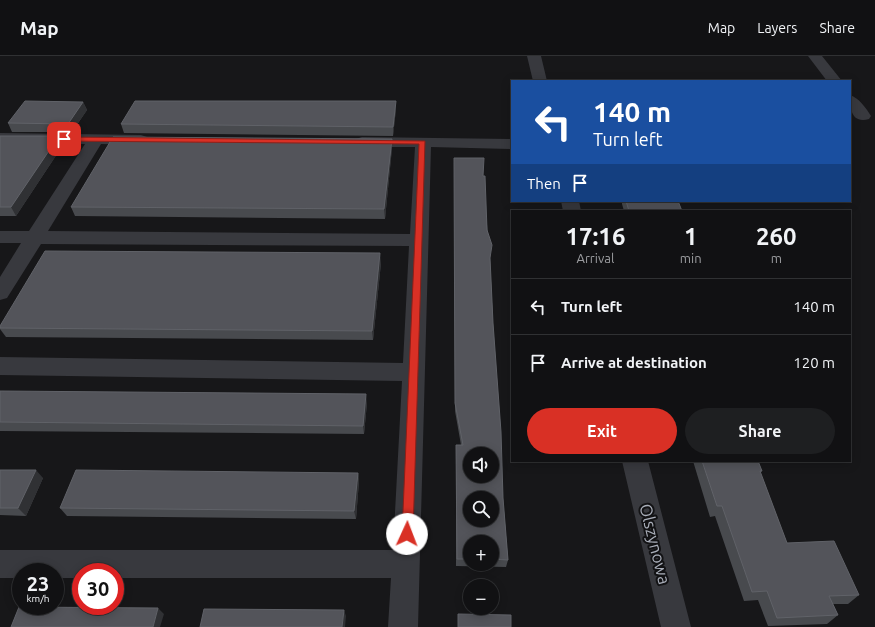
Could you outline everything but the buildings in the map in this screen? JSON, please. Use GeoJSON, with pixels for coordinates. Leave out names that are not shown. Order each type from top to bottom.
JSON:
{"type":"FeatureCollection","features":[{"type":"Feature","properties":{"kind":"street"},"geometry":{"type":"LineString","coordinates":[[534,56],[540,80]]}},
{"type":"Feature","properties":{"kind":"street"},"geometry":{"type":"LineString","coordinates":[[815,56],[834,80]]}},
{"type":"Feature","properties":{"kind":"street"},"geometry":{"type":"LineString","coordinates":[[851,101],[863,116]]}},
{"type":"Feature","properties":{"kind":"street"},"geometry":{"type":"LineString","coordinates":[[0,138],[154,140]]}},
{"type":"Feature","properties":{"kind":"street"},"geometry":{"type":"LineString","coordinates":[[0,293],[96,140]]}},
{"type":"Feature","properties":{"kind":"street"},"geometry":{"type":"LineString","coordinates":[[344,142],[511,144]]}},
{"type":"Feature","properties":{"kind":"street"},"geometry":{"type":"LineString","coordinates":[[403,627],[423,142]]}},
{"type":"Feature","properties":{"kind":"street"},"geometry":{"type":"LineString","coordinates":[[0,237],[418,240]]}},
{"type":"Feature","properties":{"kind":"street"},"geometry":{"type":"LineString","coordinates":[[0,366],[414,372]]}},
{"type":"Feature","properties":{"kind":"street","name":"Olszynowa"},"geometry":{"type":"LineString","coordinates":[[635,462],[676,627]]}},
{"type":"Feature","properties":{"kind":"street"},"geometry":{"type":"LineString","coordinates":[[0,564],[406,564]]}},
{"type":"Feature","properties":{"kind":"route"},"geometry":{"type":"LineString","coordinates":[[64,139],[423,142],[407,534]]}}]}
